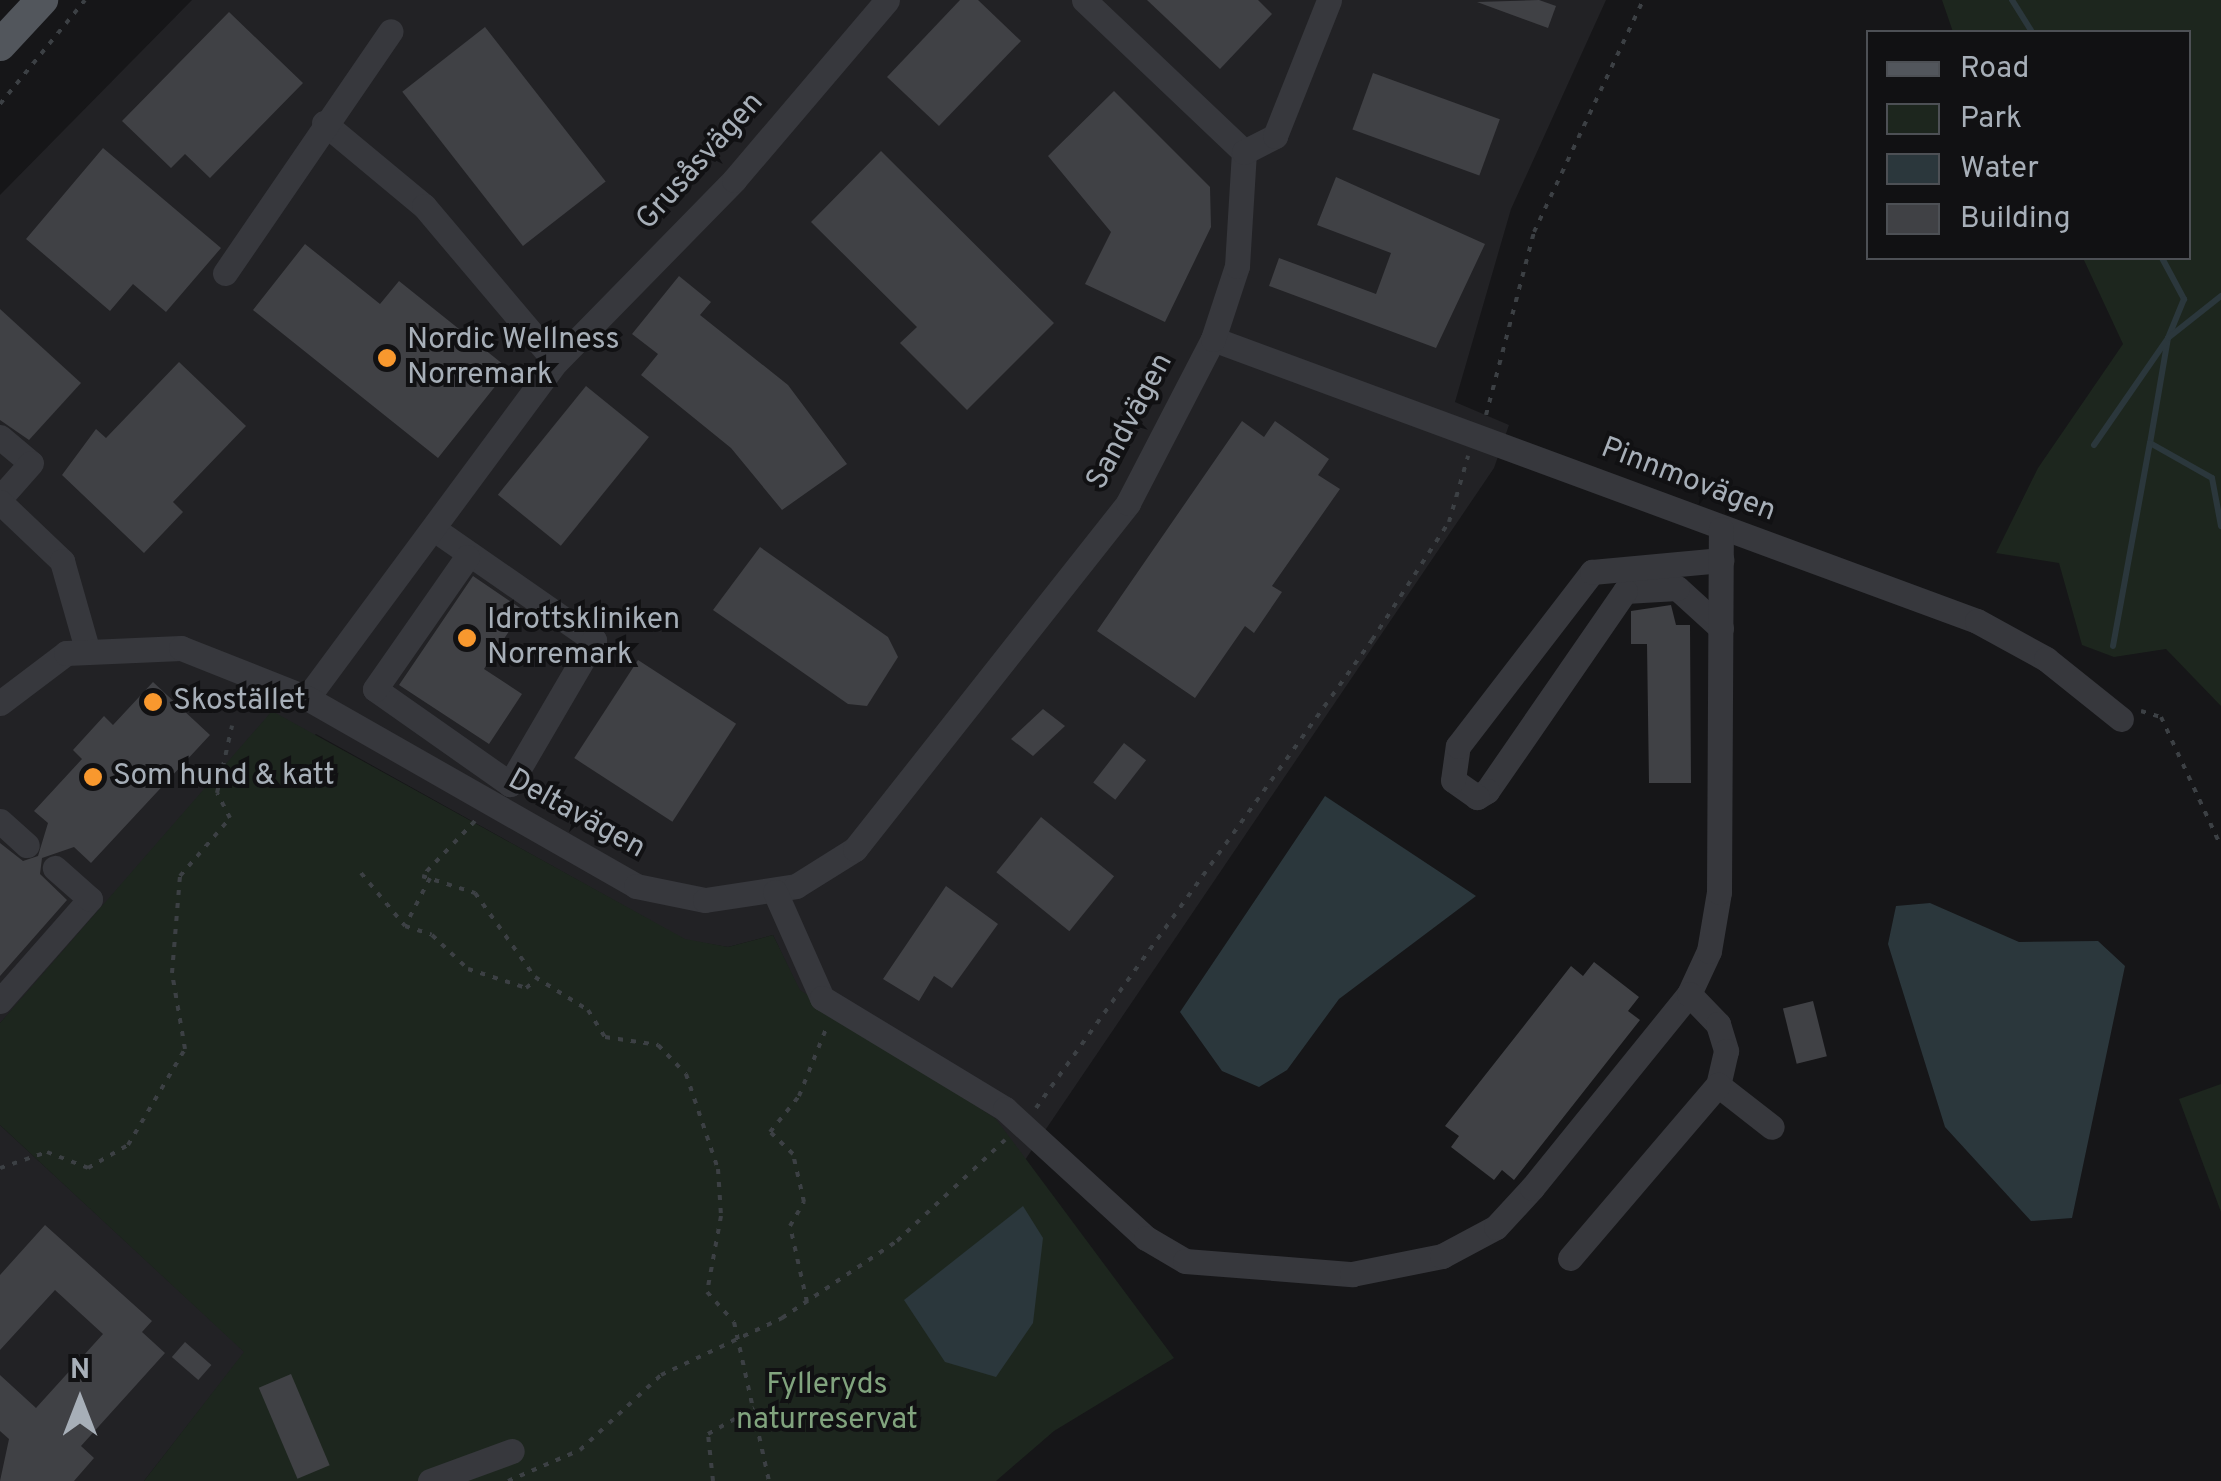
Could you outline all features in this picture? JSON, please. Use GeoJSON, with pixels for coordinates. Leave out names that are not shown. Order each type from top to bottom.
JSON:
{"type":"FeatureCollection","features":[{"type":"Feature","properties":{"kind":"main road"},"geometry":{"type":"LineString","coordinates":[[0,14],[14,0]]}},
{"type":"Feature","properties":{"kind":"main road"},"geometry":{"type":"LineString","coordinates":[[0,45],[42,0]]}},
{"type":"Feature","properties":{"kind":"street","name":"Grusåsvägen"},"geometry":{"type":"LineString","coordinates":[[306,698],[556,362],[734,180],[887,0]]}},
{"type":"Feature","properties":{"kind":"street"},"geometry":{"type":"LineString","coordinates":[[1084,0],[1244,152],[1275,136],[1329,0]]}},
{"type":"Feature","properties":{"kind":"street"},"geometry":{"type":"LineString","coordinates":[[225,273],[324,123],[391,31]]}},
{"type":"Feature","properties":{"kind":"street"},"geometry":{"type":"LineString","coordinates":[[324,123],[424,206],[556,362]]}},
{"type":"Feature","properties":{"kind":"street","name":"Sandvägen"},"geometry":{"type":"LineString","coordinates":[[775,892],[855,850],[1128,503],[1212,340],[1237,266],[1244,152]]}},
{"type":"Feature","properties":{"kind":"street","name":"Pinnmovägen"},"geometry":{"type":"LineString","coordinates":[[1212,340],[1977,621],[2046,659],[2121,718]]}},
{"type":"Feature","properties":{"kind":"street"},"geometry":{"type":"LineString","coordinates":[[0,436],[30,464],[0,500],[62,561],[87,649]]}},
{"type":"Feature","properties":{"kind":"street"},"geometry":{"type":"LineString","coordinates":[[434,529],[467,557],[594,640],[510,784],[375,689],[467,557]]}},
{"type":"Feature","properties":{"kind":"street"},"geometry":{"type":"LineString","coordinates":[[775,892],[803,972],[833,1005],[1023,1124],[1146,1238],[1184,1261],[1279,1274],[1411,1265],[1496,1228],[1689,994],[1720,892],[1721,529]]}},
{"type":"Feature","properties":{"kind":"street"},"geometry":{"type":"LineString","coordinates":[[1721,560],[1592,572],[1458,746],[1452,780],[1477,797],[1488,791],[1625,592],[1677,588],[1721,628]]}},
{"type":"Feature","properties":{"kind":"street","name":"Deltavägen"},"geometry":{"type":"LineString","coordinates":[[0,703],[46,662],[87,649],[182,648],[306,698],[636,886],[704,900],[775,892]]}},
{"type":"Feature","properties":{"kind":"street"},"geometry":{"type":"LineString","coordinates":[[0,821],[28,845]]}},
{"type":"Feature","properties":{"kind":"street"},"geometry":{"type":"LineString","coordinates":[[0,1001],[90,899],[55,868]]}},
{"type":"Feature","properties":{"kind":"street"},"geometry":{"type":"LineString","coordinates":[[1570,1258],[1718,1084],[1726,1051],[1718,1024],[1689,994]]}},
{"type":"Feature","properties":{"kind":"street"},"geometry":{"type":"LineString","coordinates":[[1718,1084],[1772,1127]]}},
{"type":"Feature","properties":{"kind":"street"},"geometry":{"type":"LineString","coordinates":[[430,1481],[512,1451]]}},
{"type":"Feature","properties":{"kind":"path"},"geometry":{"type":"LineString","coordinates":[[0,104],[85,0]]}},
{"type":"Feature","properties":{"kind":"path"},"geometry":{"type":"LineString","coordinates":[[508,1481],[580,1450],[628,1398],[807,1302],[897,1240],[1023,1124],[1372,640],[1449,522],[1478,435],[1534,232],[1643,0]]}},
{"type":"Feature","properties":{"kind":"path"},"geometry":{"type":"LineString","coordinates":[[2121,718],[2150,710],[2162,717],[2221,846]]}},
{"type":"Feature","properties":{"kind":"path"},"geometry":{"type":"LineString","coordinates":[[0,1168],[47,1152],[88,1168],[128,1145],[184,1049],[172,974],[180,876],[230,818],[217,793],[232,726]]}},
{"type":"Feature","properties":{"kind":"path"},"geometry":{"type":"LineString","coordinates":[[485,802],[463,842],[422,876],[475,893],[538,979],[588,1010],[604,1037],[658,1045],[686,1074],[718,1169],[721,1216],[707,1292],[734,1322],[734,1340],[754,1408],[769,1481]]}},
{"type":"Feature","properties":{"kind":"path"},"geometry":{"type":"LineString","coordinates":[[361,872],[405,926],[432,935],[468,969],[526,988],[538,979]]}},
{"type":"Feature","properties":{"kind":"path"},"geometry":{"type":"LineString","coordinates":[[405,926],[430,878]]}},
{"type":"Feature","properties":{"kind":"path"},"geometry":{"type":"LineString","coordinates":[[807,1302],[790,1226],[804,1202],[794,1154],[770,1132],[799,1096],[833,1005]]}},
{"type":"Feature","properties":{"kind":"path"},"geometry":{"type":"LineString","coordinates":[[712,1481],[708,1434],[754,1408]]}},
{"type":"Feature","properties":{"kind":"shaded area"},"geometry":{"type":"Polygon","coordinates":[[[192,0],[1606,0],[1511,209],[1455,402],[1509,425],[1494,468],[1025,1160],[982,1118],[799,990],[773,935],[728,947],[685,940],[316,734],[119,896],[0,1023],[0,195],[192,0]]]}},
{"type":"Feature","properties":{"kind":"shaded area"},"geometry":{"type":"Polygon","coordinates":[[[0,1125],[245,1352],[144,1481],[0,1481],[0,1125]]]}},
{"type":"Feature","properties":{"kind":"green space"},"geometry":{"type":"Polygon","coordinates":[[[1942,0],[2221,0],[2221,706],[2166,649],[2114,657],[2082,645],[2059,563],[1996,553],[2038,468],[2123,344],[2084,260],[2191,260],[2191,30],[1952,30],[1942,0]]]}},
{"type":"Feature","properties":{"kind":"green space","name":"Fylleryds naturreservat"},"geometry":{"type":"Polygon","coordinates":[[[272,711],[685,939],[728,947],[773,935],[800,990],[996,1119],[1174,1358],[1054,1431],[996,1481],[144,1481],[244,1352],[0,1125],[0,1023],[272,711]]]}},
{"type":"Feature","properties":{"kind":"green space"},"geometry":{"type":"Polygon","coordinates":[[[2221,1084],[2221,1212],[2179,1099],[2221,1084]]]}},
{"type":"Feature","properties":{"kind":"water"},"geometry":{"type":"Polygon","coordinates":[[[1325,796],[1476,896],[1339,999],[1287,1070],[1259,1087],[1222,1071],[1180,1012],[1325,796]]]}},
{"type":"Feature","properties":{"kind":"water"},"geometry":{"type":"Polygon","coordinates":[[[1930,903],[2019,942],[2098,941],[2125,966],[2072,1218],[2031,1221],[1945,1127],[1888,944],[1896,906],[1930,903]]]}},
{"type":"Feature","properties":{"kind":"water"},"geometry":{"type":"Polygon","coordinates":[[[1023,1206],[1043,1238],[1033,1323],[996,1377],[945,1362],[904,1300],[1023,1206]]]}},
{"type":"Feature","properties":{"kind":"building"},"geometry":{"type":"Polygon","coordinates":[[[960,0],[978,0],[1021,41],[939,126],[887,77],[960,0]]]}},
{"type":"Feature","properties":{"kind":"building"},"geometry":{"type":"Polygon","coordinates":[[[1147,0],[1258,0],[1272,14],[1220,69],[1147,0]]]}},
{"type":"Feature","properties":{"kind":"building"},"geometry":{"type":"Polygon","coordinates":[[[1539,0],[1556,6],[1548,28],[1477,2],[1539,0]]]}},
{"type":"Feature","properties":{"kind":"building"},"geometry":{"type":"Polygon","coordinates":[[[229,12],[303,83],[210,178],[185,154],[171,168],[122,121],[229,12]]]}},
{"type":"Feature","properties":{"kind":"building"},"geometry":{"type":"Polygon","coordinates":[[[485,27],[606,181],[523,246],[402,92],[485,27]]]}},
{"type":"Feature","properties":{"kind":"building"},"geometry":{"type":"Polygon","coordinates":[[[1373,73],[1500,119],[1479,176],[1352,129],[1373,73]]]}},
{"type":"Feature","properties":{"kind":"building"},"geometry":{"type":"Polygon","coordinates":[[[1114,91],[1210,187],[1211,227],[1165,322],[1085,284],[1111,232],[1048,156],[1114,91]]]}},
{"type":"Feature","properties":{"kind":"building"},"geometry":{"type":"Polygon","coordinates":[[[103,148],[221,248],[166,312],[133,284],[110,311],[26,239],[103,148]]]}},
{"type":"Feature","properties":{"kind":"building"},"geometry":{"type":"Polygon","coordinates":[[[881,151],[1054,323],[967,410],[900,343],[917,327],[811,222],[881,151]]]}},
{"type":"Feature","properties":{"kind":"building"},"geometry":{"type":"Polygon","coordinates":[[[1336,177],[1485,244],[1436,348],[1269,286],[1279,258],[1376,294],[1391,253],[1317,225],[1336,177]]]}},
{"type":"Feature","properties":{"kind":"building"},"geometry":{"type":"Polygon","coordinates":[[[305,244],[380,304],[399,281],[509,369],[438,458],[253,310],[305,244]]]}},
{"type":"Feature","properties":{"kind":"building"},"geometry":{"type":"Polygon","coordinates":[[[679,276],[711,302],[700,315],[788,385],[847,464],[782,510],[731,448],[641,375],[658,354],[632,334],[679,276]]]}},
{"type":"Feature","properties":{"kind":"building"},"geometry":{"type":"Polygon","coordinates":[[[0,309],[81,383],[29,440],[0,420],[0,309]]]}},
{"type":"Feature","properties":{"kind":"building"},"geometry":{"type":"Polygon","coordinates":[[[179,362],[246,426],[173,502],[183,512],[144,553],[62,475],[96,429],[106,438],[179,362]]]}},
{"type":"Feature","properties":{"kind":"building"},"geometry":{"type":"Polygon","coordinates":[[[586,386],[649,437],[561,546],[498,495],[586,386]]]}},
{"type":"Feature","properties":{"kind":"building"},"geometry":{"type":"Polygon","coordinates":[[[1242,421],[1264,437],[1275,421],[1329,459],[1318,475],[1340,489],[1272,586],[1282,592],[1254,633],[1245,626],[1195,698],[1097,631],[1242,421]]]}},
{"type":"Feature","properties":{"kind":"building"},"geometry":{"type":"Polygon","coordinates":[[[760,547],[888,637],[898,657],[867,706],[848,704],[713,610],[760,547]]]}},
{"type":"Feature","properties":{"kind":"building","name":"Idrottskliniken Norremark"},"geometry":{"type":"Polygon","coordinates":[[[473,576],[523,610],[484,669],[522,694],[489,744],[399,685],[473,576]]]}},
{"type":"Feature","properties":{"kind":"building"},"geometry":{"type":"Polygon","coordinates":[[[1671,605],[1676,625],[1690,625],[1691,783],[1649,783],[1647,644],[1631,644],[1631,611],[1671,605]]]}},
{"type":"Feature","properties":{"kind":"building"},"geometry":{"type":"Polygon","coordinates":[[[638,660],[736,724],[672,822],[574,758],[638,660]]]}},
{"type":"Feature","properties":{"kind":"building"},"geometry":{"type":"Polygon","coordinates":[[[153,682],[210,735],[91,863],[74,847],[42,858],[40,874],[67,900],[0,976],[0,843],[23,861],[38,856],[48,823],[34,811],[82,759],[73,750],[104,716],[113,725],[153,682]]]}},
{"type":"Feature","properties":{"kind":"building"},"geometry":{"type":"Polygon","coordinates":[[[1043,709],[1065,726],[1033,756],[1011,739],[1043,709]]]}},
{"type":"Feature","properties":{"kind":"building"},"geometry":{"type":"Polygon","coordinates":[[[1124,743],[1146,760],[1115,800],[1093,782],[1124,743]]]}},
{"type":"Feature","properties":{"kind":"building"},"geometry":{"type":"Polygon","coordinates":[[[1041,817],[1114,876],[1069,931],[996,872],[1041,817]]]}},
{"type":"Feature","properties":{"kind":"building"},"geometry":{"type":"Polygon","coordinates":[[[946,886],[998,924],[952,988],[934,976],[919,1001],[883,979],[946,886]]]}},
{"type":"Feature","properties":{"kind":"building"},"geometry":{"type":"Polygon","coordinates":[[[1594,962],[1639,997],[1628,1011],[1640,1020],[1514,1180],[1502,1170],[1494,1180],[1451,1147],[1459,1136],[1445,1126],[1571,966],[1583,976],[1594,962]]]}},
{"type":"Feature","properties":{"kind":"building"},"geometry":{"type":"Polygon","coordinates":[[[1813,1001],[1827,1056],[1797,1064],[1783,1008],[1813,1001]]]}},
{"type":"Feature","properties":{"kind":"building"},"geometry":{"type":"Polygon","coordinates":[[[45,1225],[152,1321],[142,1332],[165,1353],[81,1446],[94,1458],[74,1481],[0,1481],[9,1439],[0,1431],[0,1375],[36,1408],[103,1334],[55,1290],[0,1350],[0,1275],[45,1225]]]}},
{"type":"Feature","properties":{"kind":"building"},"geometry":{"type":"Polygon","coordinates":[[[185,1342],[211,1365],[198,1380],[172,1357],[185,1342]]]}},
{"type":"Feature","properties":{"kind":"building"},"geometry":{"type":"Polygon","coordinates":[[[291,1374],[330,1465],[297,1479],[259,1388],[291,1374]]]}},
{"type":"Feature","properties":{"kind":"waterway"},"geometry":{"type":"LineString","coordinates":[[2012,0],[2031,30]]}},
{"type":"Feature","properties":{"kind":"waterway"},"geometry":{"type":"LineString","coordinates":[[2163,260],[2184,299],[2168,338],[2150,443],[2212,478],[2221,526]]}},
{"type":"Feature","properties":{"kind":"waterway"},"geometry":{"type":"LineString","coordinates":[[2094,445],[2168,338],[2221,296]]}},
{"type":"Feature","properties":{"kind":"waterway"},"geometry":{"type":"LineString","coordinates":[[2113,646],[2150,443]]}},
{"type":"Feature","properties":{"kind":"place","name":"Nordic Wellness Norremark"},"geometry":{"type":"Point","coordinates":[387,358]}},
{"type":"Feature","properties":{"kind":"place","name":"Idrottskliniken Norremark"},"geometry":{"type":"Point","coordinates":[467,638]}},
{"type":"Feature","properties":{"kind":"place","name":"Skostället"},"geometry":{"type":"Point","coordinates":[153,702]}},
{"type":"Feature","properties":{"kind":"place","name":"Som hund & katt"},"geometry":{"type":"Point","coordinates":[93,777]}}]}
